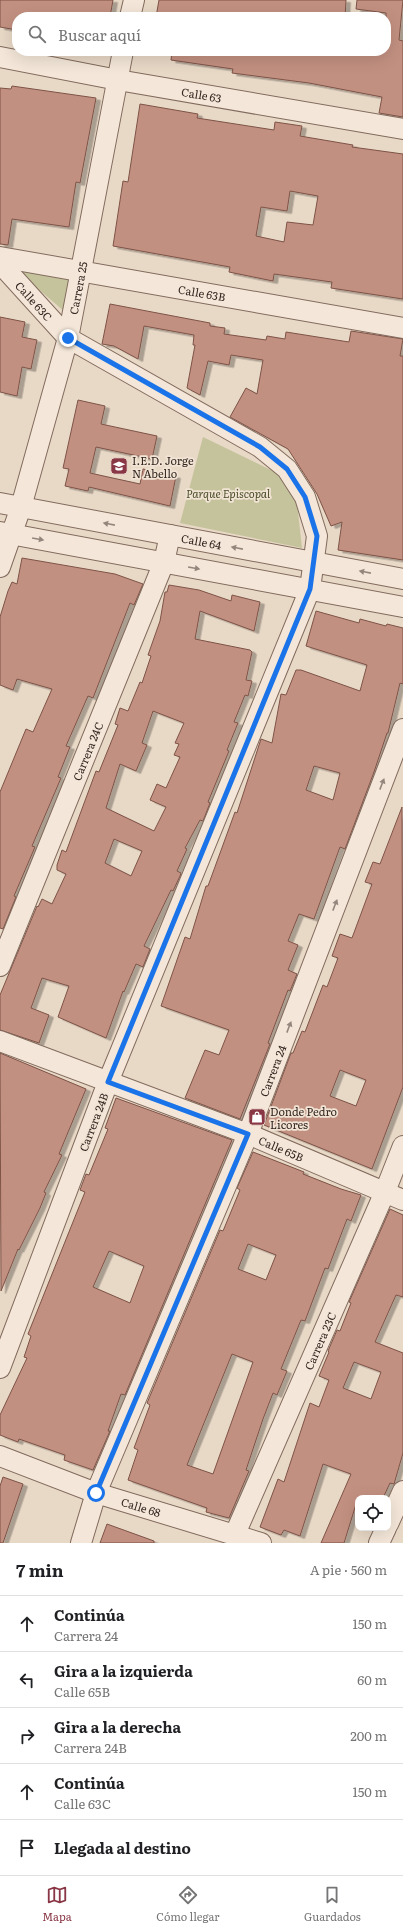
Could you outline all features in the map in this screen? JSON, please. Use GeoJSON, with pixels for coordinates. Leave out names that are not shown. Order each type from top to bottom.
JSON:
{"type":"FeatureCollection","features":[{"type":"Feature","properties":{"kind":"street"},"geometry":{"type":"LineString","coordinates":[[131,12],[134,0]]}},
{"type":"Feature","properties":{"kind":"street","name":"Carrera 25"},"geometry":{"type":"LineString","coordinates":[[0,567],[6,533],[21,507],[68,338],[122,56]]}},
{"type":"Feature","properties":{"kind":"street","name":"Calle 63"},"geometry":{"type":"LineString","coordinates":[[0,57],[118,80],[403,129]]}},
{"type":"Feature","properties":{"kind":"street","name":"Calle 63B"},"geometry":{"type":"LineString","coordinates":[[0,257],[403,328]]}},
{"type":"Feature","properties":{"kind":"street","name":"Calle 63C"},"geometry":{"type":"LineString","coordinates":[[0,263],[68,338],[260,447],[287,469],[305,497],[317,536],[315,562],[310,589]]}},
{"type":"Feature","properties":{"kind":"street","name":"Calle 64"},"geometry":{"type":"LineString","coordinates":[[0,503],[403,579]]}},
{"type":"Feature","properties":{"kind":"street"},"geometry":{"type":"LineString","coordinates":[[6,533],[403,607]]}},
{"type":"Feature","properties":{"kind":"street","name":"Carrera 24C"},"geometry":{"type":"LineString","coordinates":[[0,966],[164,562],[170,535]]}},
{"type":"Feature","properties":{"kind":"street","name":"Carrera 24B"},"geometry":{"type":"LineString","coordinates":[[0,1368],[108,1082],[310,589]]}},
{"type":"Feature","properties":{"kind":"street","name":"Carrera 24"},"geometry":{"type":"LineString","coordinates":[[81,1543],[96,1493],[248,1134],[403,728]]}},
{"type":"Feature","properties":{"kind":"street","name":"Calle 65B"},"geometry":{"type":"LineString","coordinates":[[0,1041],[248,1134],[384,1194],[403,1200]]}},
{"type":"Feature","properties":{"kind":"street","name":"Carrera 23C"},"geometry":{"type":"LineString","coordinates":[[235,1534],[384,1194],[403,1146]]}},
{"type":"Feature","properties":{"kind":"street","name":"Calle 68"},"geometry":{"type":"LineString","coordinates":[[0,1456],[96,1493],[261,1543]]}},
{"type":"Feature","properties":{"kind":"street"},"geometry":{"type":"LineString","coordinates":[[391,1517],[403,1491]]}},
{"type":"Feature","properties":{"kind":"street"},"geometry":{"type":"LineString","coordinates":[[380,1543],[385,1531]]}},
{"type":"Feature","properties":{"kind":"green space"},"geometry":{"type":"Polygon","coordinates":[[[14,268],[75,275],[65,312],[14,268]]]}},
{"type":"Feature","properties":{"kind":"green space","name":"Parque Episcopal"},"geometry":{"type":"Polygon","coordinates":[[[203,437],[279,474],[297,503],[302,548],[180,523],[203,437]]]}},
{"type":"Feature","properties":{"kind":"building"},"geometry":{"type":"Polygon","coordinates":[[[0,0],[113,0],[111,12],[12,12],[12,29],[0,27],[0,0]]]}},
{"type":"Feature","properties":{"kind":"building"},"geometry":{"type":"Polygon","coordinates":[[[159,0],[346,0],[345,12],[157,12],[159,0]]]}},
{"type":"Feature","properties":{"kind":"building"},"geometry":{"type":"Polygon","coordinates":[[[357,0],[403,0],[399,40],[403,41],[403,117],[379,113],[382,97],[309,83],[232,73],[233,69],[171,60],[171,56],[391,56],[391,12],[356,9],[357,0]]]}},
{"type":"Feature","properties":{"kind":"building"},"geometry":{"type":"Polygon","coordinates":[[[12,86],[96,98],[80,183],[76,182],[69,227],[12,219],[8,245],[0,244],[0,88],[11,89],[12,86]]]}},
{"type":"Feature","properties":{"kind":"building"},"geometry":{"type":"Polygon","coordinates":[[[140,104],[198,114],[197,118],[274,130],[275,122],[302,126],[300,136],[353,145],[352,147],[403,154],[403,299],[331,288],[332,282],[274,274],[273,281],[229,272],[230,267],[113,246],[123,181],[128,182],[140,104]],[[290,191],[287,211],[261,207],[256,236],[284,242],[287,222],[313,225],[318,196],[290,191]]]}},
{"type":"Feature","properties":{"kind":"building"},"geometry":{"type":"Polygon","coordinates":[[[110,304],[210,323],[210,326],[225,328],[224,334],[266,340],[267,336],[285,339],[286,332],[349,342],[351,331],[403,339],[400,356],[403,356],[403,560],[338,550],[342,522],[331,526],[317,494],[288,449],[230,417],[246,388],[257,394],[263,360],[231,355],[229,365],[208,361],[200,395],[187,388],[195,345],[193,345],[194,335],[144,326],[138,359],[114,346],[102,344],[110,304]]]}},
{"type":"Feature","properties":{"kind":"building"},"geometry":{"type":"Polygon","coordinates":[[[0,317],[25,322],[22,337],[37,340],[31,369],[22,367],[17,396],[0,392],[0,317]]]}},
{"type":"Feature","properties":{"kind":"building"},"geometry":{"type":"Polygon","coordinates":[[[78,400],[105,406],[101,424],[157,436],[152,459],[96,447],[90,473],[140,484],[143,469],[176,476],[170,506],[89,487],[88,491],[65,486],[69,469],[63,468],[78,400]]]}},
{"type":"Feature","properties":{"kind":"building"},"geometry":{"type":"Polygon","coordinates":[[[22,558],[115,574],[143,584],[134,605],[130,603],[93,698],[88,696],[66,746],[70,747],[58,777],[61,778],[32,846],[35,847],[14,896],[16,897],[3,929],[0,928],[0,792],[26,729],[33,732],[52,689],[17,679],[13,690],[0,685],[0,617],[12,582],[17,584],[22,558]]]}},
{"type":"Feature","properties":{"kind":"building"},"geometry":{"type":"Polygon","coordinates":[[[169,585],[199,590],[231,601],[232,595],[260,602],[254,631],[200,611],[195,639],[250,650],[252,652],[246,680],[252,681],[248,696],[245,695],[234,722],[238,723],[227,750],[229,751],[208,802],[210,803],[203,821],[200,820],[185,848],[187,849],[177,871],[181,873],[180,876],[173,891],[171,890],[144,946],[150,949],[143,967],[136,964],[124,992],[123,991],[106,1038],[58,1017],[69,986],[42,978],[31,1008],[49,1015],[39,1043],[0,1030],[0,995],[37,906],[38,907],[42,899],[52,904],[66,874],[57,870],[57,865],[62,850],[66,852],[96,771],[99,772],[118,725],[115,724],[120,708],[128,711],[140,682],[142,683],[151,656],[148,655],[160,621],[165,592],[167,592],[169,585]],[[153,711],[142,743],[147,745],[136,771],[120,764],[106,808],[154,831],[166,807],[150,800],[157,784],[166,788],[180,757],[174,755],[179,744],[175,743],[184,723],[153,711]],[[114,839],[105,863],[131,876],[142,851],[114,839]]]}},
{"type":"Feature","properties":{"kind":"building"},"geometry":{"type":"Polygon","coordinates":[[[316,611],[359,623],[360,619],[386,626],[387,624],[403,628],[403,684],[400,683],[388,733],[345,849],[340,847],[314,919],[299,914],[288,941],[298,945],[288,970],[297,974],[290,991],[288,990],[268,1043],[270,1044],[240,1119],[185,1098],[205,1050],[219,1055],[229,1030],[161,1006],[185,937],[190,939],[206,886],[208,886],[235,812],[237,813],[261,739],[272,743],[281,694],[286,695],[296,670],[301,670],[360,691],[367,665],[306,646],[316,611]],[[314,766],[306,790],[333,800],[340,773],[314,766]]]}},
{"type":"Feature","properties":{"kind":"building"},"geometry":{"type":"Polygon","coordinates":[[[402,807],[403,1087],[372,1169],[264,1125],[291,1053],[293,1053],[302,1031],[305,1032],[323,985],[327,987],[338,958],[332,956],[340,934],[352,938],[372,884],[365,882],[373,862],[380,864],[402,807]],[[340,1070],[330,1096],[356,1106],[366,1080],[340,1070]]]}},
{"type":"Feature","properties":{"kind":"building"},"geometry":{"type":"Polygon","coordinates":[[[0,1053],[86,1089],[59,1154],[62,1155],[44,1192],[46,1193],[40,1208],[19,1250],[18,1249],[1,1291],[0,1053]]]}},
{"type":"Feature","properties":{"kind":"building"},"geometry":{"type":"Polygon","coordinates":[[[116,1098],[232,1140],[125,1395],[121,1394],[108,1431],[110,1431],[93,1470],[64,1460],[65,1455],[19,1439],[18,1442],[0,1435],[0,1415],[27,1358],[24,1357],[31,1336],[28,1334],[85,1192],[80,1190],[86,1174],[89,1175],[108,1129],[105,1128],[116,1098]],[[109,1251],[93,1287],[130,1303],[144,1266],[109,1251]]]}},
{"type":"Feature","properties":{"kind":"building"},"geometry":{"type":"Polygon","coordinates":[[[253,1152],[304,1172],[303,1174],[361,1195],[351,1221],[347,1219],[328,1269],[325,1268],[305,1321],[301,1320],[281,1369],[287,1371],[277,1395],[273,1393],[246,1470],[249,1471],[229,1518],[206,1512],[207,1508],[128,1480],[138,1450],[134,1448],[150,1405],[147,1403],[220,1230],[223,1231],[240,1190],[237,1188],[253,1152]],[[248,1244],[238,1269],[266,1280],[276,1255],[248,1244]],[[232,1354],[187,1465],[213,1474],[253,1362],[232,1354]]]}},
{"type":"Feature","properties":{"kind":"building"},"geometry":{"type":"Polygon","coordinates":[[[390,1209],[403,1215],[403,1297],[396,1295],[375,1342],[403,1353],[403,1453],[394,1484],[390,1483],[384,1495],[355,1495],[355,1508],[344,1543],[321,1543],[351,1474],[323,1464],[300,1536],[284,1530],[281,1535],[260,1527],[278,1479],[284,1482],[310,1403],[319,1407],[329,1380],[319,1376],[337,1330],[340,1331],[351,1303],[349,1302],[390,1209]],[[354,1362],[343,1388],[371,1399],[381,1372],[354,1362]]]}},
{"type":"Feature","properties":{"kind":"building"},"geometry":{"type":"Polygon","coordinates":[[[3,1477],[23,1484],[3,1543],[0,1543],[0,1486],[3,1477]]]}},
{"type":"Feature","properties":{"kind":"building"},"geometry":{"type":"Polygon","coordinates":[[[107,1524],[154,1541],[154,1543],[100,1543],[107,1524]]]}},
{"type":"Feature","properties":{"kind":"place","name":"I.E.D. Jorge N Abello"},"geometry":{"type":"Point","coordinates":[119,466]}},
{"type":"Feature","properties":{"kind":"place","name":"Donde Pedro Licores"},"geometry":{"type":"Point","coordinates":[257,1117]}},
{"type":"Feature","properties":{"kind":"route"},"geometry":{"type":"LineString","coordinates":[[68,338],[260,447],[287,469],[305,497],[317,536],[315,562],[310,589],[108,1082],[248,1134],[96,1493]]}}]}
